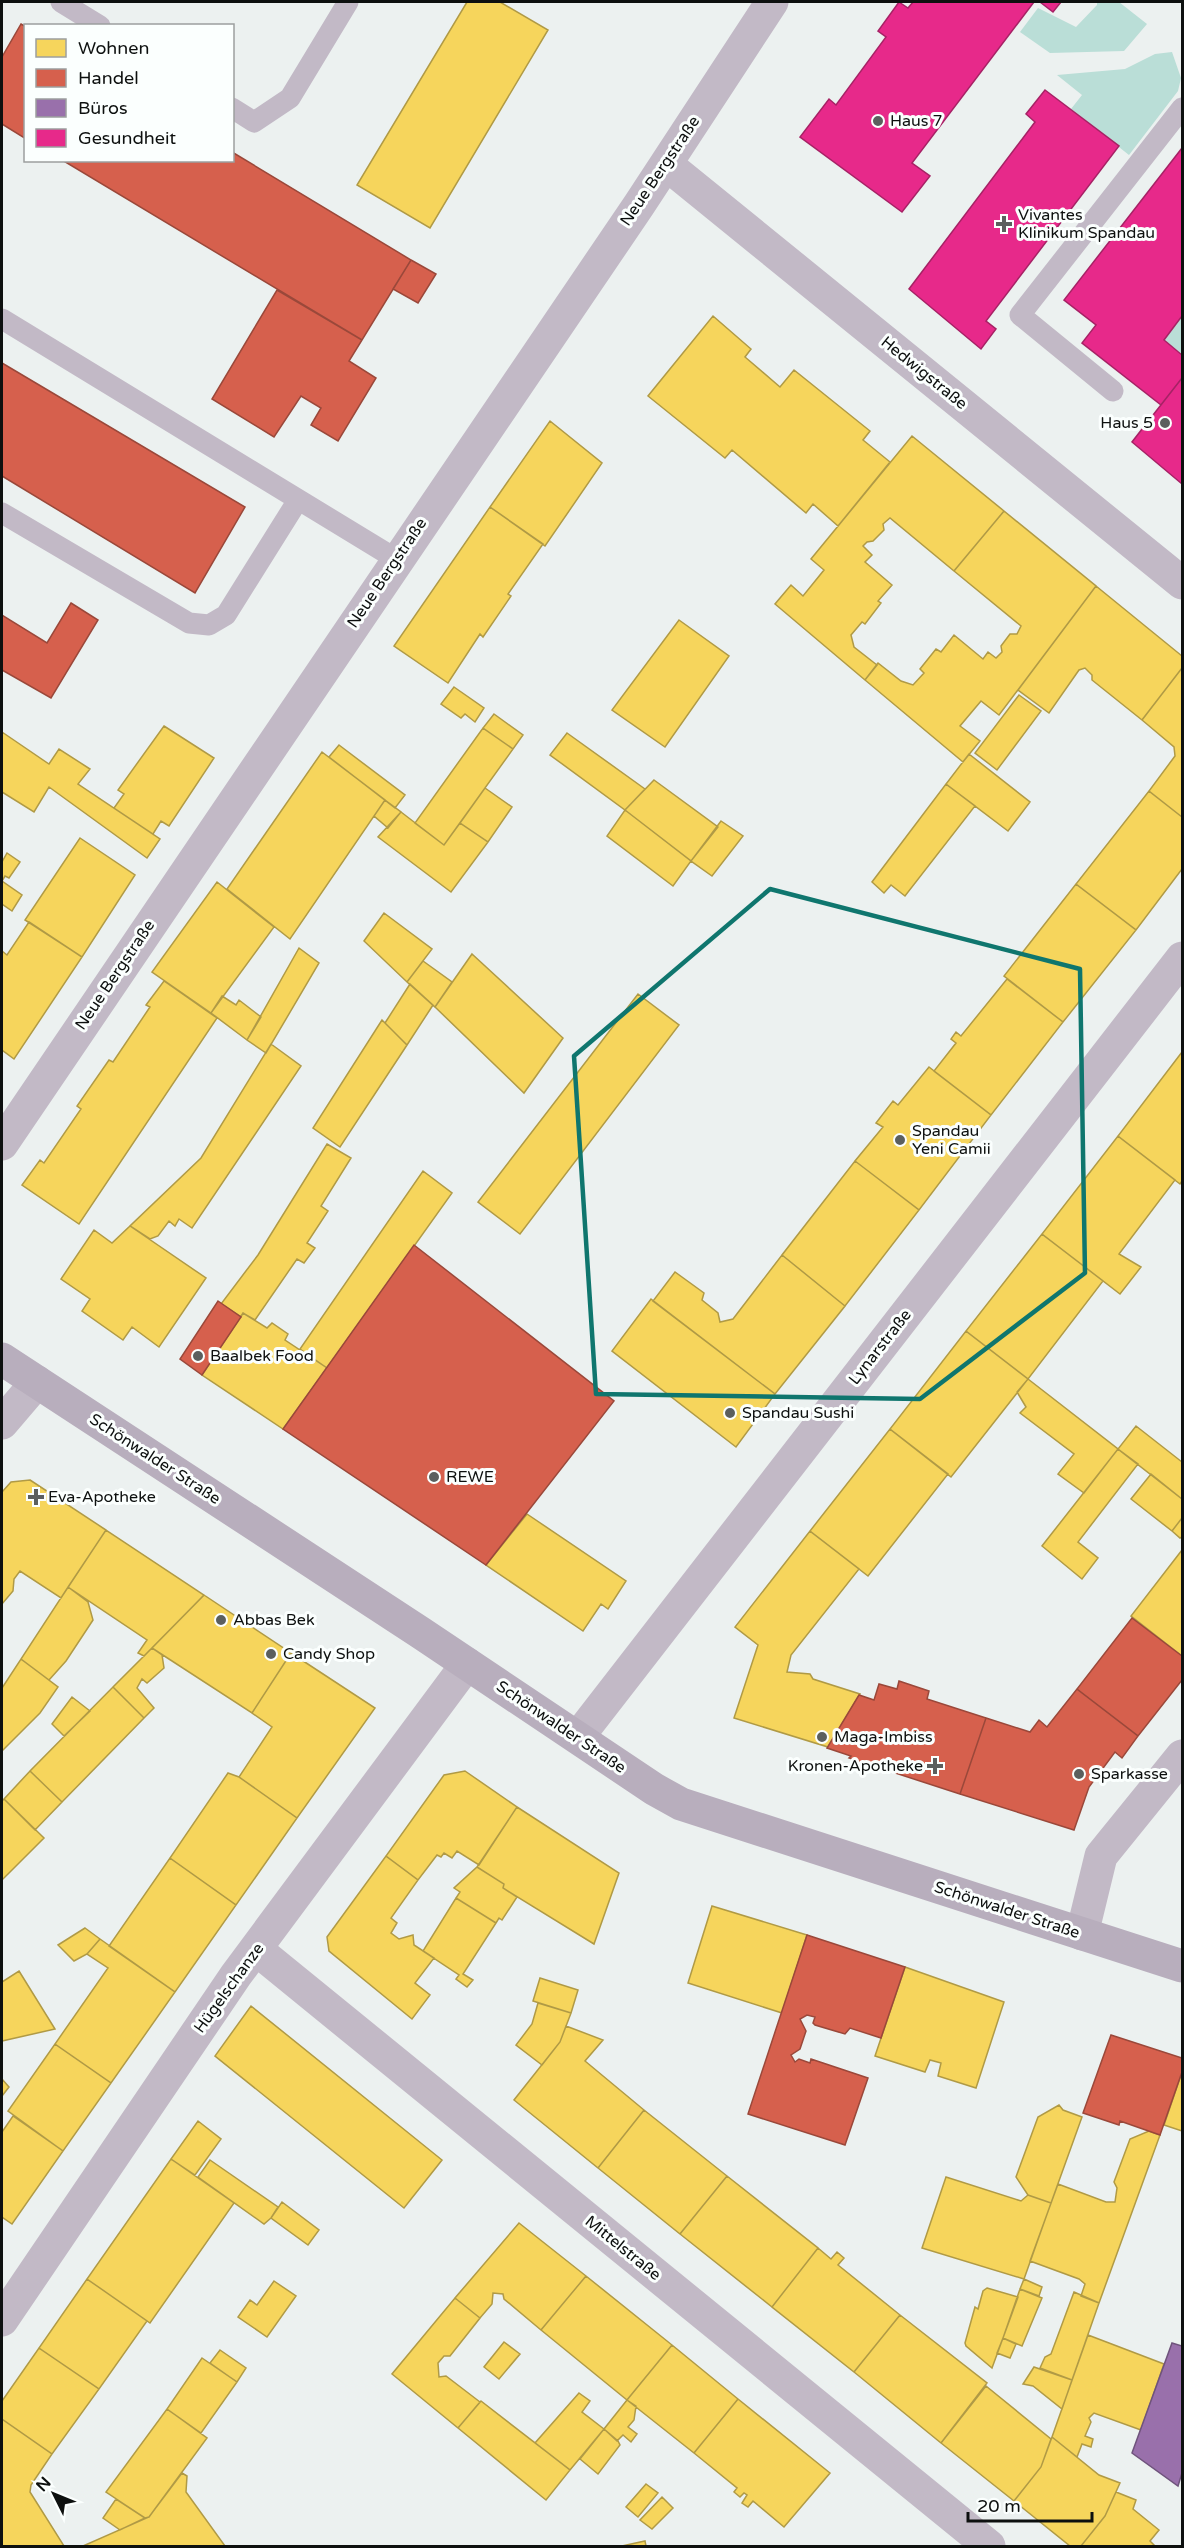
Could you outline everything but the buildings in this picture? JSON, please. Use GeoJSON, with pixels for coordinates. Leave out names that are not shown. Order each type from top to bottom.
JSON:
{"type":"FeatureCollection","features":[{"type":"Feature","properties":{"kind":"street","name":"Neue Bergstraße"},"geometry":{"type":"LineString","coordinates":[[2,1144],[396,559],[666,164],[772,2]]}},
{"type":"Feature","properties":{"kind":"street","name":"Hedwigstraße"},"geometry":{"type":"LineString","coordinates":[[666,164],[1182,583]]}},
{"type":"Feature","properties":{"kind":"street","name":"Lynarstraße"},"geometry":{"type":"LineString","coordinates":[[578,1737],[1182,958]]}},
{"type":"Feature","properties":{"kind":"street","name":"Schönwalder Straße"},"geometry":{"type":"LineString","coordinates":[[2,1359],[654,1789],[681,1804],[1182,1966]]}},
{"type":"Feature","properties":{"kind":"street"},"geometry":{"type":"LineString","coordinates":[[2,1423],[37,1382]]}},
{"type":"Feature","properties":{"kind":"street","name":"Hügelschanze"},"geometry":{"type":"LineString","coordinates":[[2,2320],[236,1975],[257,1950],[467,1664]]}},
{"type":"Feature","properties":{"kind":"street"},"geometry":{"type":"LineString","coordinates":[[1082,1934],[1101,1856],[1182,1756]]}},
{"type":"Feature","properties":{"kind":"street","name":"Mittelstraße"},"geometry":{"type":"LineString","coordinates":[[257,1950],[988,2547]]}},
{"type":"Feature","properties":{"kind":"lane"},"geometry":{"type":"LineString","coordinates":[[62,2],[97,24]]}},
{"type":"Feature","properties":{"kind":"lane"},"geometry":{"type":"LineString","coordinates":[[234,109],[254,122],[290,98],[348,2]]}},
{"type":"Feature","properties":{"kind":"lane"},"geometry":{"type":"LineString","coordinates":[[1113,391],[1020,315],[1182,108]]}},
{"type":"Feature","properties":{"kind":"lane"},"geometry":{"type":"LineString","coordinates":[[2,319],[396,559]]}},
{"type":"Feature","properties":{"kind":"lane"},"geometry":{"type":"LineString","coordinates":[[2,513],[189,623],[209,625],[226,615],[298,500]]}},
{"type":"Feature","properties":{"kind":"highlighted area"},"geometry":{"type":"Polygon","coordinates":[[[770,889],[1080,969],[1085,1273],[920,1399],[596,1394],[574,1056],[770,889]]]}},
{"type":"Feature","properties":{"kind":"green space"},"geometry":{"type":"Polygon","coordinates":[[[1097,2],[1119,2],[1147,24],[1124,51],[1050,53],[1020,32],[1038,8],[1076,27],[1097,5],[1097,2]]]}},
{"type":"Feature","properties":{"kind":"green space"},"geometry":{"type":"Polygon","coordinates":[[[1172,52],[1181,78],[1178,91],[1129,155],[1071,109],[1082,95],[1057,75],[1125,69],[1155,54],[1172,52]]]}},
{"type":"Feature","properties":{"kind":"green space"},"geometry":{"type":"Polygon","coordinates":[[[1182,316],[1182,354],[1164,340],[1182,316]]]}},
{"type":"Feature","properties":{"kind":"place","name":"Haus 7"},"geometry":{"type":"Point","coordinates":[878,121]}},
{"type":"Feature","properties":{"kind":"place","name":"Vivantes Klinikum Spandau"},"geometry":{"type":"Point","coordinates":[1004,224]}},
{"type":"Feature","properties":{"kind":"place","name":"Haus 5"},"geometry":{"type":"Point","coordinates":[1165,423]}},
{"type":"Feature","properties":{"kind":"place","name":"Spandau Yeni Camii"},"geometry":{"type":"Point","coordinates":[900,1140]}},
{"type":"Feature","properties":{"kind":"place","name":"Baalbek Food"},"geometry":{"type":"Point","coordinates":[198,1356]}},
{"type":"Feature","properties":{"kind":"place","name":"Spandau Sushi"},"geometry":{"type":"Point","coordinates":[730,1413]}},
{"type":"Feature","properties":{"kind":"place","name":"REWE"},"geometry":{"type":"Point","coordinates":[434,1477]}},
{"type":"Feature","properties":{"kind":"place","name":"Eva-Apotheke"},"geometry":{"type":"Point","coordinates":[36,1497]}},
{"type":"Feature","properties":{"kind":"place","name":"Abbas Bek"},"geometry":{"type":"Point","coordinates":[221,1620]}},
{"type":"Feature","properties":{"kind":"place","name":"Candy Shop"},"geometry":{"type":"Point","coordinates":[271,1654]}},
{"type":"Feature","properties":{"kind":"place","name":"Maga-Imbiss"},"geometry":{"type":"Point","coordinates":[822,1737]}},
{"type":"Feature","properties":{"kind":"place","name":"Kronen-Apotheke"},"geometry":{"type":"Point","coordinates":[935,1766]}},
{"type":"Feature","properties":{"kind":"place","name":"Sparkasse"},"geometry":{"type":"Point","coordinates":[1079,1774]}}]}
